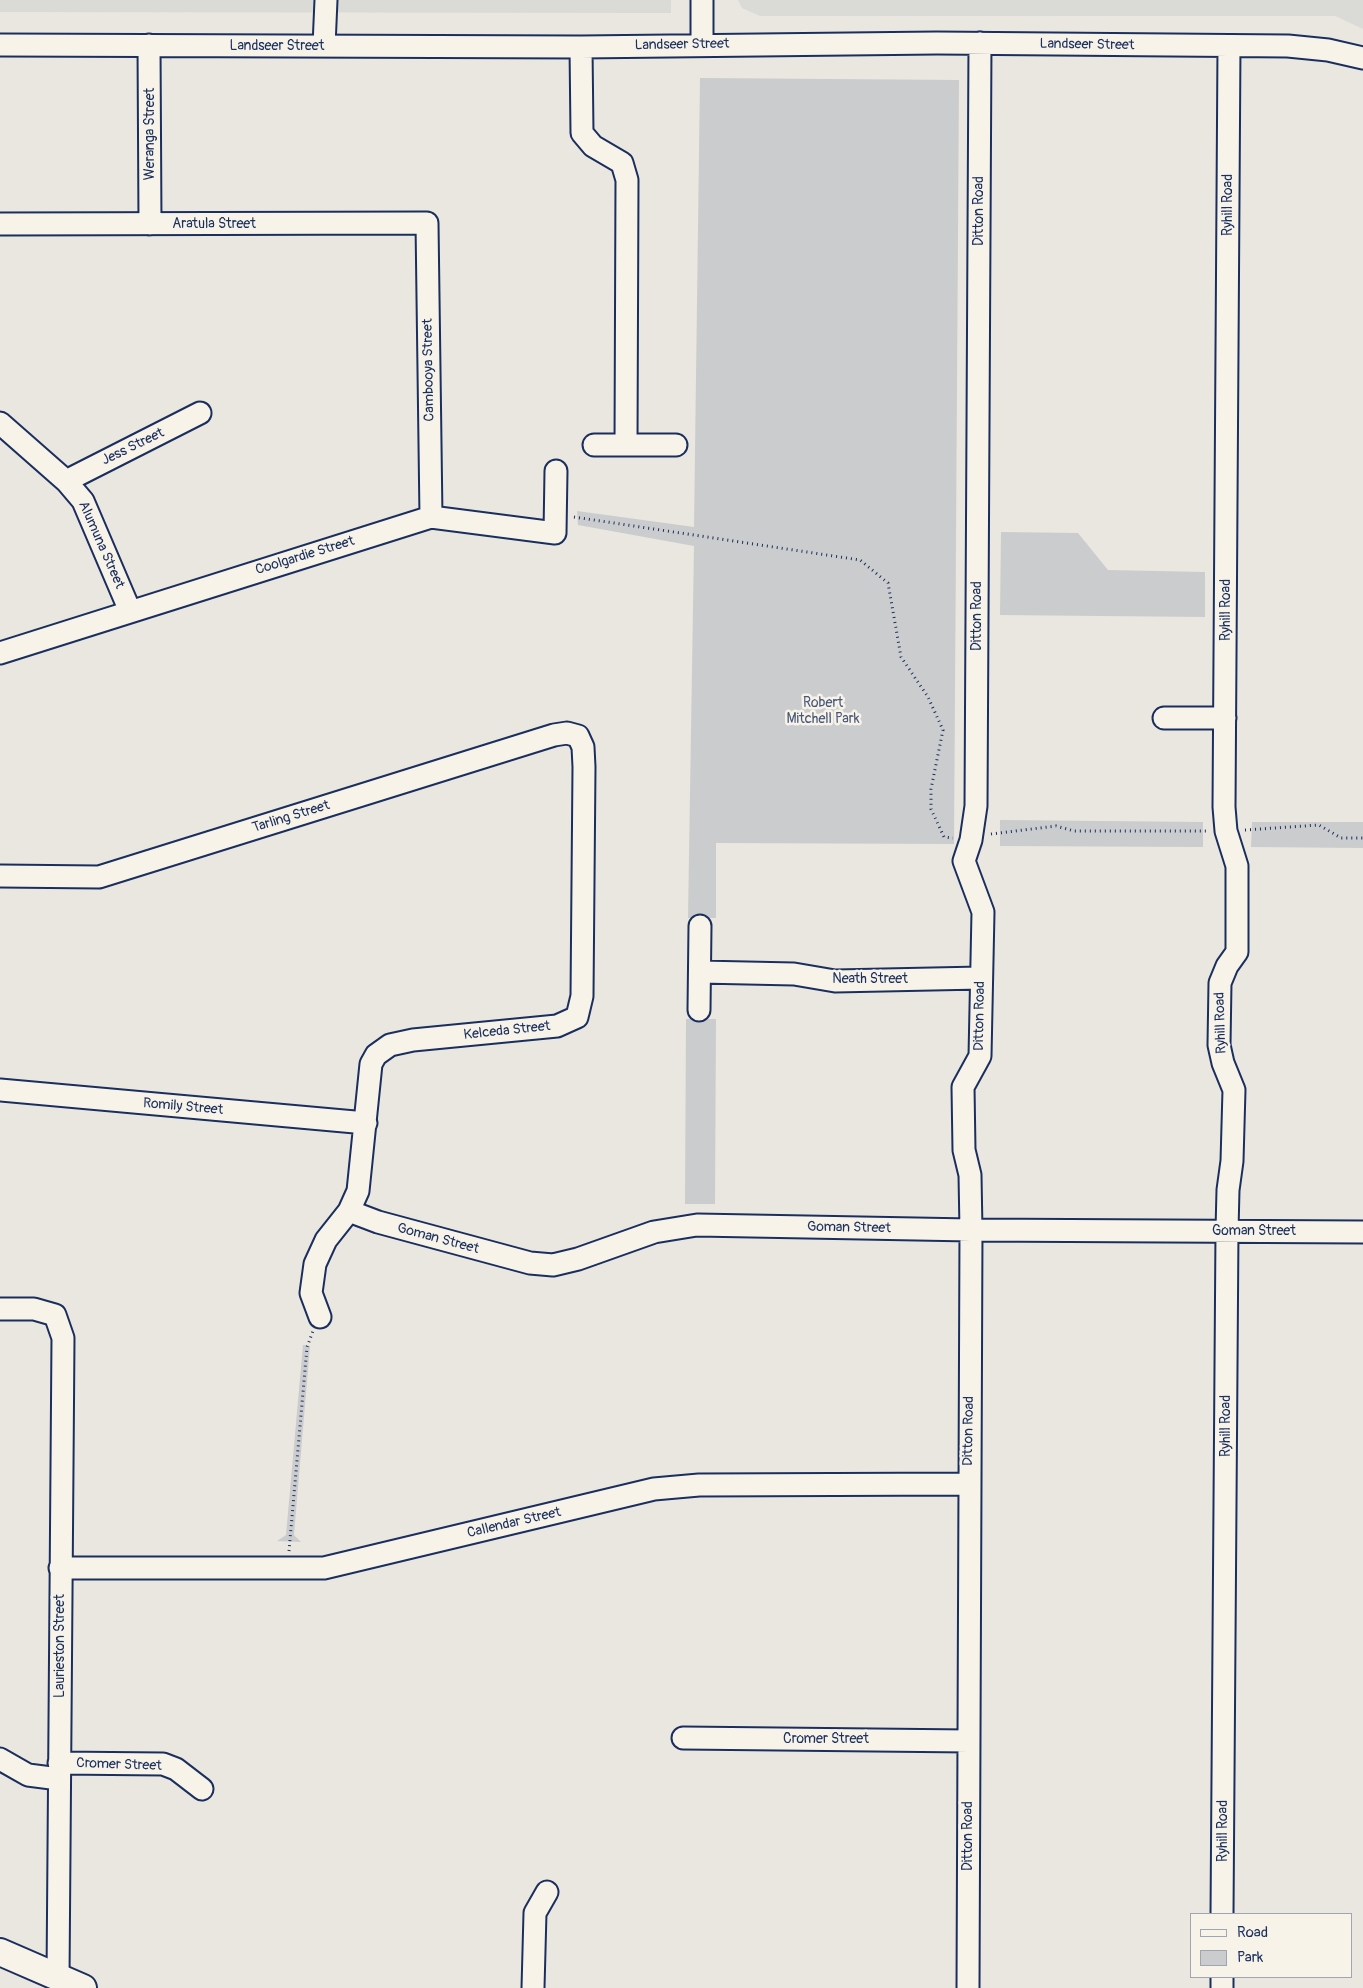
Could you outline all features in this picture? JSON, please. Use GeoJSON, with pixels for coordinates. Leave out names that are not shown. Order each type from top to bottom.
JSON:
{"type":"FeatureCollection","features":[{"type":"Feature","properties":{"kind":"main road"},"geometry":{"type":"LineString","coordinates":[[0,1952],[48,1983]]}},
{"type":"Feature","properties":{"kind":"main road"},"geometry":{"type":"LineString","coordinates":[[0,1971],[48,1983],[83,1988]]}},
{"type":"Feature","properties":{"kind":"street"},"geometry":{"type":"LineString","coordinates":[[324,46],[326,0]]}},
{"type":"Feature","properties":{"kind":"street"},"geometry":{"type":"LineString","coordinates":[[702,0],[702,45]]}},
{"type":"Feature","properties":{"kind":"street","name":"Landseer Street"},"geometry":{"type":"LineString","coordinates":[[0,45],[581,47],[980,43],[1305,47],[1347,53],[1363,58]]}},
{"type":"Feature","properties":{"kind":"street","name":"Ditton Road"},"geometry":{"type":"LineString","coordinates":[[968,1988],[971,1230],[970,1175],[964,1150],[963,1087],[980,1056],[983,912],[964,861],[971,840],[976,806],[980,43]]}},
{"type":"Feature","properties":{"kind":"street","name":"Weranga Street"},"geometry":{"type":"LineString","coordinates":[[149,45],[150,224]]}},
{"type":"Feature","properties":{"kind":"street","name":"Ryhill Road"},"geometry":{"type":"LineString","coordinates":[[1222,1913],[1227,1230],[1228,1190],[1232,1161],[1234,1090],[1223,1063],[1219,1045],[1220,983],[1227,966],[1237,952],[1237,866],[1226,831],[1225,718],[1229,46]]}},
{"type":"Feature","properties":{"kind":"street"},"geometry":{"type":"LineString","coordinates":[[581,47],[582,133],[593,146],[622,163],[626,180],[626,445]]}},
{"type":"Feature","properties":{"kind":"street","name":"Aratula Street"},"geometry":{"type":"LineString","coordinates":[[0,224],[427,224]]}},
{"type":"Feature","properties":{"kind":"street","name":"Cambooya Street"},"geometry":{"type":"LineString","coordinates":[[427,224],[430,517]]}},
{"type":"Feature","properties":{"kind":"street","name":"Jess Street"},"geometry":{"type":"LineString","coordinates":[[66,481],[200,413]]}},
{"type":"Feature","properties":{"kind":"street","name":"Alumuna Street"},"geometry":{"type":"LineString","coordinates":[[0,423],[66,481],[83,501],[130,611]]}},
{"type":"Feature","properties":{"kind":"street"},"geometry":{"type":"LineString","coordinates":[[594,445],[676,445]]}},
{"type":"Feature","properties":{"kind":"street","name":"Coolgardie Street"},"geometry":{"type":"LineString","coordinates":[[0,653],[430,517],[556,533],[556,471]]}},
{"type":"Feature","properties":{"kind":"street"},"geometry":{"type":"LineString","coordinates":[[1164,718],[1225,718]]}},
{"type":"Feature","properties":{"kind":"street","name":"Tarling Street"},"geometry":{"type":"LineString","coordinates":[[0,876],[98,876],[554,735],[567,733],[578,736]]}},
{"type":"Feature","properties":{"kind":"street","name":"Kelceda Street"},"geometry":{"type":"LineString","coordinates":[[320,1317],[311,1293],[315,1264],[326,1240],[349,1211],[358,1191],[372,1064],[376,1055],[390,1045],[412,1040],[557,1026],[577,1017],[582,996],[584,767],[583,747],[578,736]]}},
{"type":"Feature","properties":{"kind":"street"},"geometry":{"type":"LineString","coordinates":[[699,1010],[700,926]]}},
{"type":"Feature","properties":{"kind":"street","name":"Neath Street"},"geometry":{"type":"LineString","coordinates":[[700,972],[794,974],[835,981],[981,978]]}},
{"type":"Feature","properties":{"kind":"street","name":"Romily Street"},"geometry":{"type":"LineString","coordinates":[[0,1090],[366,1123]]}},
{"type":"Feature","properties":{"kind":"street","name":"Goman Street"},"geometry":{"type":"LineString","coordinates":[[349,1211],[378,1222],[530,1263],[553,1265],[578,1259],[654,1232],[697,1225],[971,1230],[1363,1232]]}},
{"type":"Feature","properties":{"kind":"street","name":"Laurieston Street"},"geometry":{"type":"LineString","coordinates":[[0,1309],[34,1309],[55,1315],[63,1338],[59,1771],[48,1983]]}},
{"type":"Feature","properties":{"kind":"street","name":"Callendar Street"},"geometry":{"type":"LineString","coordinates":[[60,1568],[324,1568],[654,1489],[699,1484],[969,1484]]}},
{"type":"Feature","properties":{"kind":"street","name":"Cromer Street"},"geometry":{"type":"LineString","coordinates":[[683,1738],[969,1740]]}},
{"type":"Feature","properties":{"kind":"street","name":"Cromer Street"},"geometry":{"type":"LineString","coordinates":[[0,1759],[28,1775],[163,1764],[176,1769],[202,1789]]}},
{"type":"Feature","properties":{"kind":"street"},"geometry":{"type":"LineString","coordinates":[[533,1988],[535,1913],[547,1892]]}},
{"type":"Feature","properties":{"kind":"path"},"geometry":{"type":"LineString","coordinates":[[556,515],[860,560],[888,583],[901,657],[928,697],[943,730],[931,789],[931,809],[936,825],[944,837],[971,840],[1001,831],[1056,826],[1074,831],[1226,831],[1319,825],[1341,838],[1363,838]]}},
{"type":"Feature","properties":{"kind":"path"},"geometry":{"type":"LineString","coordinates":[[288,1567],[308,1347],[320,1317]]}},
{"type":"Feature","properties":{"kind":"shaded area"},"geometry":{"type":"Polygon","coordinates":[[[0,0],[671,0],[671,13],[0,12],[0,0]]]}},
{"type":"Feature","properties":{"kind":"shaded area"},"geometry":{"type":"Polygon","coordinates":[[[738,0],[1363,0],[1363,29],[1335,16],[760,16],[742,8],[738,0]]]}},
{"type":"Feature","properties":{"kind":"green space","name":"Robert Mitchell Park"},"geometry":{"type":"Polygon","coordinates":[[[700,78],[959,80],[954,844],[716,843],[716,918],[688,918],[694,546],[578,525],[577,511],[694,527],[700,78]]]}},
{"type":"Feature","properties":{"kind":"green space"},"geometry":{"type":"Polygon","coordinates":[[[1001,532],[1078,533],[1108,570],[1205,572],[1205,617],[1000,615],[1001,532]]]}},
{"type":"Feature","properties":{"kind":"green space"},"geometry":{"type":"Polygon","coordinates":[[[1000,820],[1203,822],[1203,847],[1000,846],[1000,820]]]}},
{"type":"Feature","properties":{"kind":"green space"},"geometry":{"type":"Polygon","coordinates":[[[1252,822],[1363,822],[1363,848],[1251,847],[1252,822]]]}},
{"type":"Feature","properties":{"kind":"green space"},"geometry":{"type":"Polygon","coordinates":[[[686,1019],[716,1019],[715,1204],[685,1204],[686,1019]]]}},
{"type":"Feature","properties":{"kind":"green space"},"geometry":{"type":"Polygon","coordinates":[[[303,1345],[310,1346],[294,1535],[301,1542],[277,1541],[286,1535],[303,1345]]]}}]}
